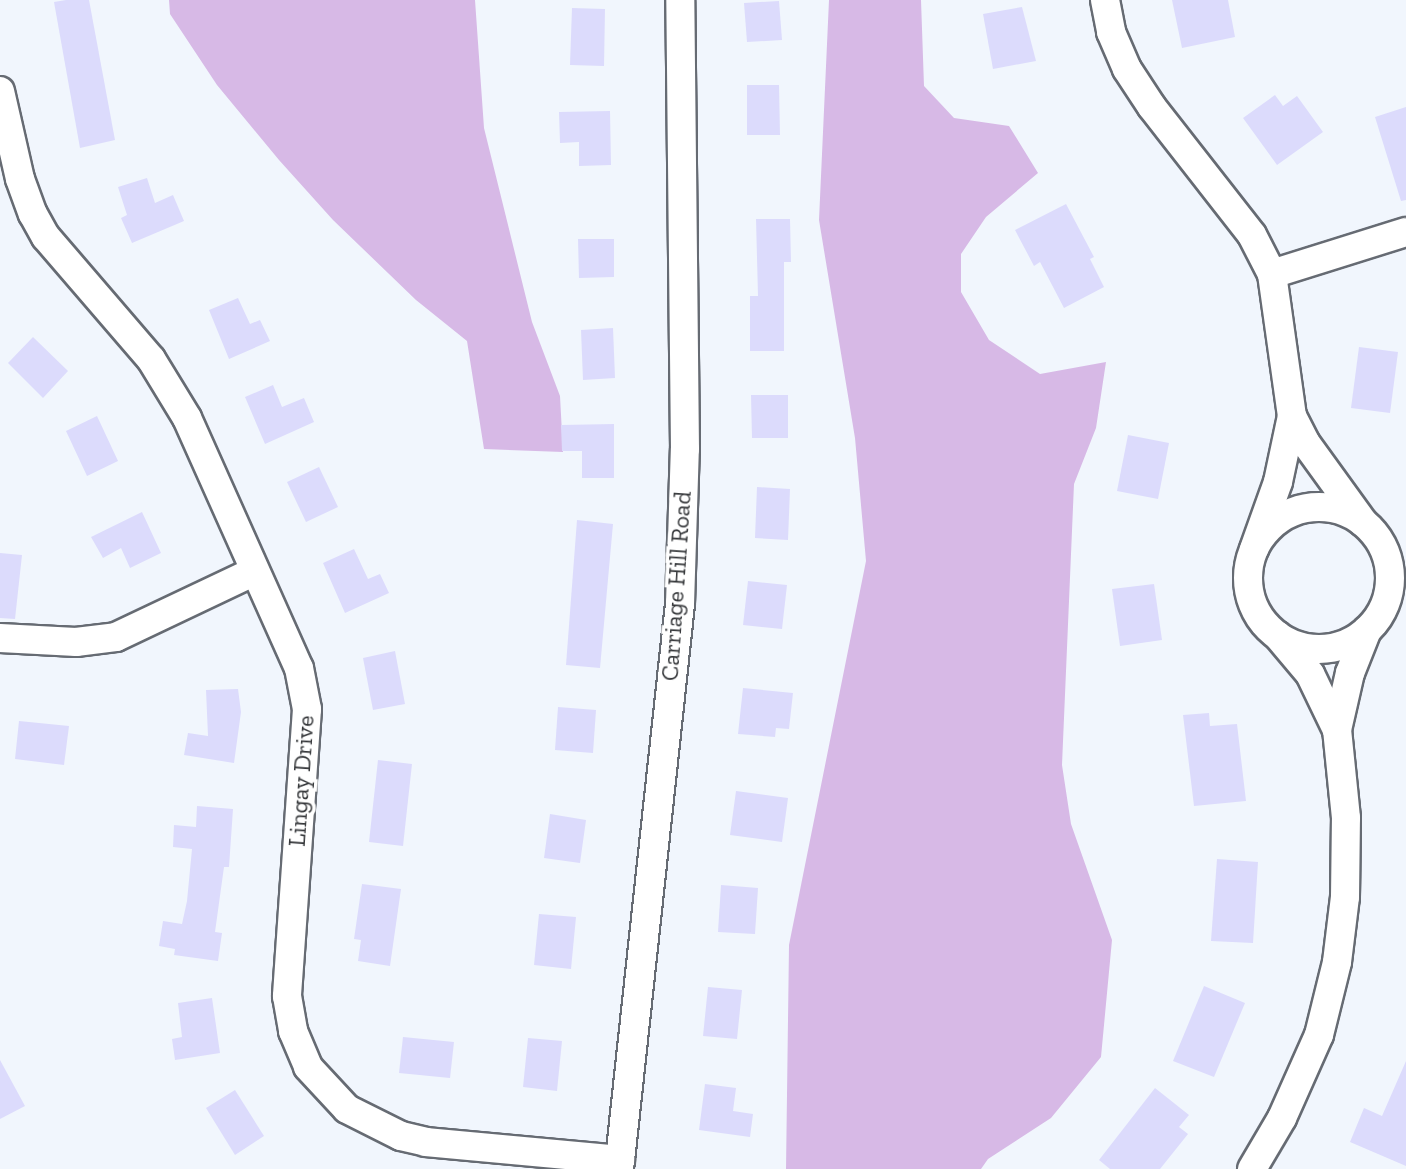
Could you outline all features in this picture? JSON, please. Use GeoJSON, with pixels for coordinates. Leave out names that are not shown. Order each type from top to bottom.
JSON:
{"type":"FeatureCollection","features":[{"type":"Feature","properties":{"kind":"street","name":"Carriage Hill Road"},"geometry":{"type":"LineString","coordinates":[[619,1164],[680,604],[685,449],[680,0]]}},
{"type":"Feature","properties":{"kind":"street"},"geometry":{"type":"LineString","coordinates":[[1105,0],[1111,32],[1127,69],[1152,107],[1252,235],[1272,274],[1292,416],[1278,482],[1254,549],[1248,578],[1251,599],[1261,619],[1310,674],[1337,730],[1344,784],[1346,869],[1343,922],[1332,987],[1306,1070],[1252,1169]]}},
{"type":"Feature","properties":{"kind":"street","name":"Lingay Drive"},"geometry":{"type":"LineString","coordinates":[[0,91],[20,179],[33,214],[46,237],[151,359],[187,418],[253,572],[299,668],[306,694],[287,996],[293,1031],[308,1067],[347,1109],[401,1136],[426,1142],[619,1164]]}},
{"type":"Feature","properties":{"kind":"street"},"geometry":{"type":"LineString","coordinates":[[1272,274],[1406,232]]}},
{"type":"Feature","properties":{"kind":"street"},"geometry":{"type":"LineString","coordinates":[[1292,416],[1312,451],[1380,543],[1389,572],[1385,603],[1367,630],[1350,673],[1337,730]]}},
{"type":"Feature","properties":{"kind":"street"},"geometry":{"type":"LineString","coordinates":[[1254,549],[1270,526],[1300,510],[1336,510],[1365,524]]}},
{"type":"Feature","properties":{"kind":"street"},"geometry":{"type":"LineString","coordinates":[[0,638],[76,642],[116,637],[253,572]]}},
{"type":"Feature","properties":{"kind":"street"},"geometry":{"type":"LineString","coordinates":[[1278,636],[1302,647],[1326,649],[1349,642],[1367,630]]}},
{"type":"Feature","properties":{"kind":"shaded area"},"geometry":{"type":"Polygon","coordinates":[[[169,0],[475,0],[484,128],[532,322],[560,396],[563,452],[484,449],[467,341],[416,300],[333,220],[279,160],[217,85],[170,14],[169,0]]]}},
{"type":"Feature","properties":{"kind":"shaded area"},"geometry":{"type":"Polygon","coordinates":[[[829,0],[921,0],[924,86],[954,118],[1009,126],[1038,173],[986,217],[961,254],[961,292],[989,340],[1040,374],[1106,362],[1096,428],[1074,484],[1062,765],[1071,824],[1112,940],[1101,1057],[1051,1118],[988,1159],[981,1169],[786,1169],[789,945],[866,561],[855,438],[819,220],[829,0]]]}},
{"type":"Feature","properties":{"kind":"building"},"geometry":{"type":"Polygon","coordinates":[[[89,0],[115,140],[80,148],[54,2],[89,0]]]}},
{"type":"Feature","properties":{"kind":"building"},"geometry":{"type":"Polygon","coordinates":[[[1172,0],[1228,0],[1235,37],[1182,48],[1172,0]]]}},
{"type":"Feature","properties":{"kind":"building"},"geometry":{"type":"Polygon","coordinates":[[[779,1],[782,40],[747,42],[744,3],[779,1]]]}},
{"type":"Feature","properties":{"kind":"building"},"geometry":{"type":"Polygon","coordinates":[[[1022,7],[1036,61],[993,69],[983,14],[1022,7]]]}},
{"type":"Feature","properties":{"kind":"building"},"geometry":{"type":"Polygon","coordinates":[[[572,8],[605,9],[604,66],[570,65],[572,8]]]}},
{"type":"Feature","properties":{"kind":"building"},"geometry":{"type":"Polygon","coordinates":[[[747,85],[779,85],[780,135],[747,135],[747,85]]]}},
{"type":"Feature","properties":{"kind":"building"},"geometry":{"type":"Polygon","coordinates":[[[1275,95],[1283,106],[1297,96],[1323,132],[1277,165],[1243,118],[1275,95]]]}},
{"type":"Feature","properties":{"kind":"building"},"geometry":{"type":"Polygon","coordinates":[[[1406,107],[1406,200],[1401,201],[1375,117],[1406,107]]]}},
{"type":"Feature","properties":{"kind":"building"},"geometry":{"type":"Polygon","coordinates":[[[610,111],[611,165],[579,166],[579,142],[560,143],[559,112],[610,111]]]}},
{"type":"Feature","properties":{"kind":"building"},"geometry":{"type":"Polygon","coordinates":[[[147,178],[155,203],[173,195],[184,221],[132,243],[121,218],[127,215],[118,187],[147,178]]]}},
{"type":"Feature","properties":{"kind":"building"},"geometry":{"type":"Polygon","coordinates":[[[1066,204],[1094,257],[1090,259],[1104,287],[1064,308],[1040,262],[1034,266],[1015,230],[1066,204]]]}},
{"type":"Feature","properties":{"kind":"building"},"geometry":{"type":"Polygon","coordinates":[[[756,219],[790,219],[791,262],[784,262],[784,351],[750,351],[750,296],[758,296],[756,219]]]}},
{"type":"Feature","properties":{"kind":"building"},"geometry":{"type":"Polygon","coordinates":[[[578,239],[614,239],[614,277],[579,278],[578,239]]]}},
{"type":"Feature","properties":{"kind":"building"},"geometry":{"type":"Polygon","coordinates":[[[238,298],[250,324],[260,320],[270,341],[229,359],[209,310],[238,298]]]}},
{"type":"Feature","properties":{"kind":"building"},"geometry":{"type":"Polygon","coordinates":[[[613,328],[615,378],[583,380],[581,330],[613,328]]]}},
{"type":"Feature","properties":{"kind":"building"},"geometry":{"type":"Polygon","coordinates":[[[33,337],[68,371],[43,398],[8,363],[33,337]]]}},
{"type":"Feature","properties":{"kind":"building"},"geometry":{"type":"Polygon","coordinates":[[[1359,347],[1398,352],[1390,413],[1351,408],[1359,347]]]}},
{"type":"Feature","properties":{"kind":"building"},"geometry":{"type":"Polygon","coordinates":[[[273,385],[282,407],[304,398],[314,422],[265,444],[245,397],[273,385]]]}},
{"type":"Feature","properties":{"kind":"building"},"geometry":{"type":"Polygon","coordinates":[[[751,395],[788,395],[788,438],[752,438],[751,395]]]}},
{"type":"Feature","properties":{"kind":"building"},"geometry":{"type":"Polygon","coordinates":[[[97,416],[118,461],[87,476],[66,431],[97,416]]]}},
{"type":"Feature","properties":{"kind":"building"},"geometry":{"type":"Polygon","coordinates":[[[614,424],[614,478],[582,478],[582,451],[562,451],[561,425],[614,424]]]}},
{"type":"Feature","properties":{"kind":"building"},"geometry":{"type":"Polygon","coordinates":[[[1128,435],[1169,443],[1158,499],[1117,491],[1128,435]]]}},
{"type":"Feature","properties":{"kind":"building"},"geometry":{"type":"Polygon","coordinates":[[[319,467],[338,507],[306,522],[287,482],[319,467]]]}},
{"type":"Feature","properties":{"kind":"building"},"geometry":{"type":"Polygon","coordinates":[[[757,487],[790,489],[788,540],[755,538],[757,487]]]}},
{"type":"Feature","properties":{"kind":"building"},"geometry":{"type":"Polygon","coordinates":[[[142,512],[161,553],[130,568],[121,548],[103,558],[91,537],[142,512]]]}},
{"type":"Feature","properties":{"kind":"building"},"geometry":{"type":"Polygon","coordinates":[[[577,520],[613,524],[600,668],[566,665],[577,520]]]}},
{"type":"Feature","properties":{"kind":"building"},"geometry":{"type":"Polygon","coordinates":[[[354,549],[368,579],[380,574],[389,593],[345,613],[323,563],[354,549]]]}},
{"type":"Feature","properties":{"kind":"building"},"geometry":{"type":"Polygon","coordinates":[[[0,553],[22,555],[15,619],[0,618],[0,553]]]}},
{"type":"Feature","properties":{"kind":"building"},"geometry":{"type":"Polygon","coordinates":[[[748,581],[787,585],[782,629],[743,625],[748,581]]]}},
{"type":"Feature","properties":{"kind":"building"},"geometry":{"type":"Polygon","coordinates":[[[1154,584],[1162,640],[1120,646],[1112,589],[1154,584]]]}},
{"type":"Feature","properties":{"kind":"building"},"geometry":{"type":"Polygon","coordinates":[[[395,651],[405,704],[373,710],[363,658],[395,651]]]}},
{"type":"Feature","properties":{"kind":"building"},"geometry":{"type":"Polygon","coordinates":[[[743,688],[793,693],[789,729],[776,728],[775,737],[738,734],[743,688]]]}},
{"type":"Feature","properties":{"kind":"building"},"geometry":{"type":"Polygon","coordinates":[[[238,689],[241,712],[234,763],[184,755],[188,733],[208,736],[206,690],[238,689]]]}},
{"type":"Feature","properties":{"kind":"building"},"geometry":{"type":"Polygon","coordinates":[[[558,707],[596,710],[593,753],[555,750],[558,707]]]}},
{"type":"Feature","properties":{"kind":"building"},"geometry":{"type":"Polygon","coordinates":[[[1209,713],[1210,726],[1237,724],[1246,801],[1194,806],[1183,715],[1209,713]]]}},
{"type":"Feature","properties":{"kind":"building"},"geometry":{"type":"Polygon","coordinates":[[[19,721],[69,726],[64,765],[15,759],[19,721]]]}},
{"type":"Feature","properties":{"kind":"building"},"geometry":{"type":"Polygon","coordinates":[[[378,760],[412,764],[403,846],[369,842],[378,760]]]}},
{"type":"Feature","properties":{"kind":"building"},"geometry":{"type":"Polygon","coordinates":[[[736,791],[788,798],[782,842],[730,835],[736,791]]]}},
{"type":"Feature","properties":{"kind":"building"},"geometry":{"type":"Polygon","coordinates":[[[197,806],[233,809],[229,867],[224,867],[215,932],[222,933],[218,961],[174,955],[175,949],[159,946],[163,921],[182,924],[187,901],[192,849],[173,847],[174,825],[196,827],[197,806]]]}},
{"type":"Feature","properties":{"kind":"building"},"geometry":{"type":"Polygon","coordinates":[[[550,814],[586,820],[580,863],[544,858],[550,814]]]}},
{"type":"Feature","properties":{"kind":"building"},"geometry":{"type":"Polygon","coordinates":[[[1217,859],[1258,862],[1253,943],[1211,941],[1217,859]]]}},
{"type":"Feature","properties":{"kind":"building"},"geometry":{"type":"Polygon","coordinates":[[[362,884],[401,889],[390,966],[358,961],[361,940],[354,939],[362,884]]]}},
{"type":"Feature","properties":{"kind":"building"},"geometry":{"type":"Polygon","coordinates":[[[721,885],[758,888],[755,934],[718,932],[721,885]]]}},
{"type":"Feature","properties":{"kind":"building"},"geometry":{"type":"Polygon","coordinates":[[[539,914],[576,917],[571,969],[534,965],[539,914]]]}},
{"type":"Feature","properties":{"kind":"building"},"geometry":{"type":"Polygon","coordinates":[[[1204,986],[1245,1003],[1214,1077],[1173,1061],[1204,986]]]}},
{"type":"Feature","properties":{"kind":"building"},"geometry":{"type":"Polygon","coordinates":[[[708,987],[742,990],[737,1039],[703,1036],[708,987]]]}},
{"type":"Feature","properties":{"kind":"building"},"geometry":{"type":"Polygon","coordinates":[[[212,998],[220,1053],[175,1060],[172,1039],[182,1037],[178,1003],[212,998]]]}},
{"type":"Feature","properties":{"kind":"building"},"geometry":{"type":"Polygon","coordinates":[[[403,1037],[454,1042],[450,1078],[399,1073],[403,1037]]]}},
{"type":"Feature","properties":{"kind":"building"},"geometry":{"type":"Polygon","coordinates":[[[528,1038],[562,1041],[557,1091],[523,1087],[528,1038]]]}},
{"type":"Feature","properties":{"kind":"building"},"geometry":{"type":"Polygon","coordinates":[[[0,1060],[25,1106],[0,1119],[0,1060]]]}},
{"type":"Feature","properties":{"kind":"building"},"geometry":{"type":"Polygon","coordinates":[[[1406,1061],[1406,1166],[1350,1142],[1364,1108],[1382,1116],[1406,1061]]]}},
{"type":"Feature","properties":{"kind":"building"},"geometry":{"type":"Polygon","coordinates":[[[705,1084],[736,1088],[733,1111],[753,1114],[750,1137],[699,1130],[705,1084]]]}},
{"type":"Feature","properties":{"kind":"building"},"geometry":{"type":"Polygon","coordinates":[[[1155,1088],[1189,1115],[1179,1127],[1188,1134],[1160,1169],[1110,1169],[1099,1160],[1155,1088]]]}},
{"type":"Feature","properties":{"kind":"building"},"geometry":{"type":"Polygon","coordinates":[[[235,1090],[264,1136],[235,1155],[206,1108],[235,1090]]]}}]}
